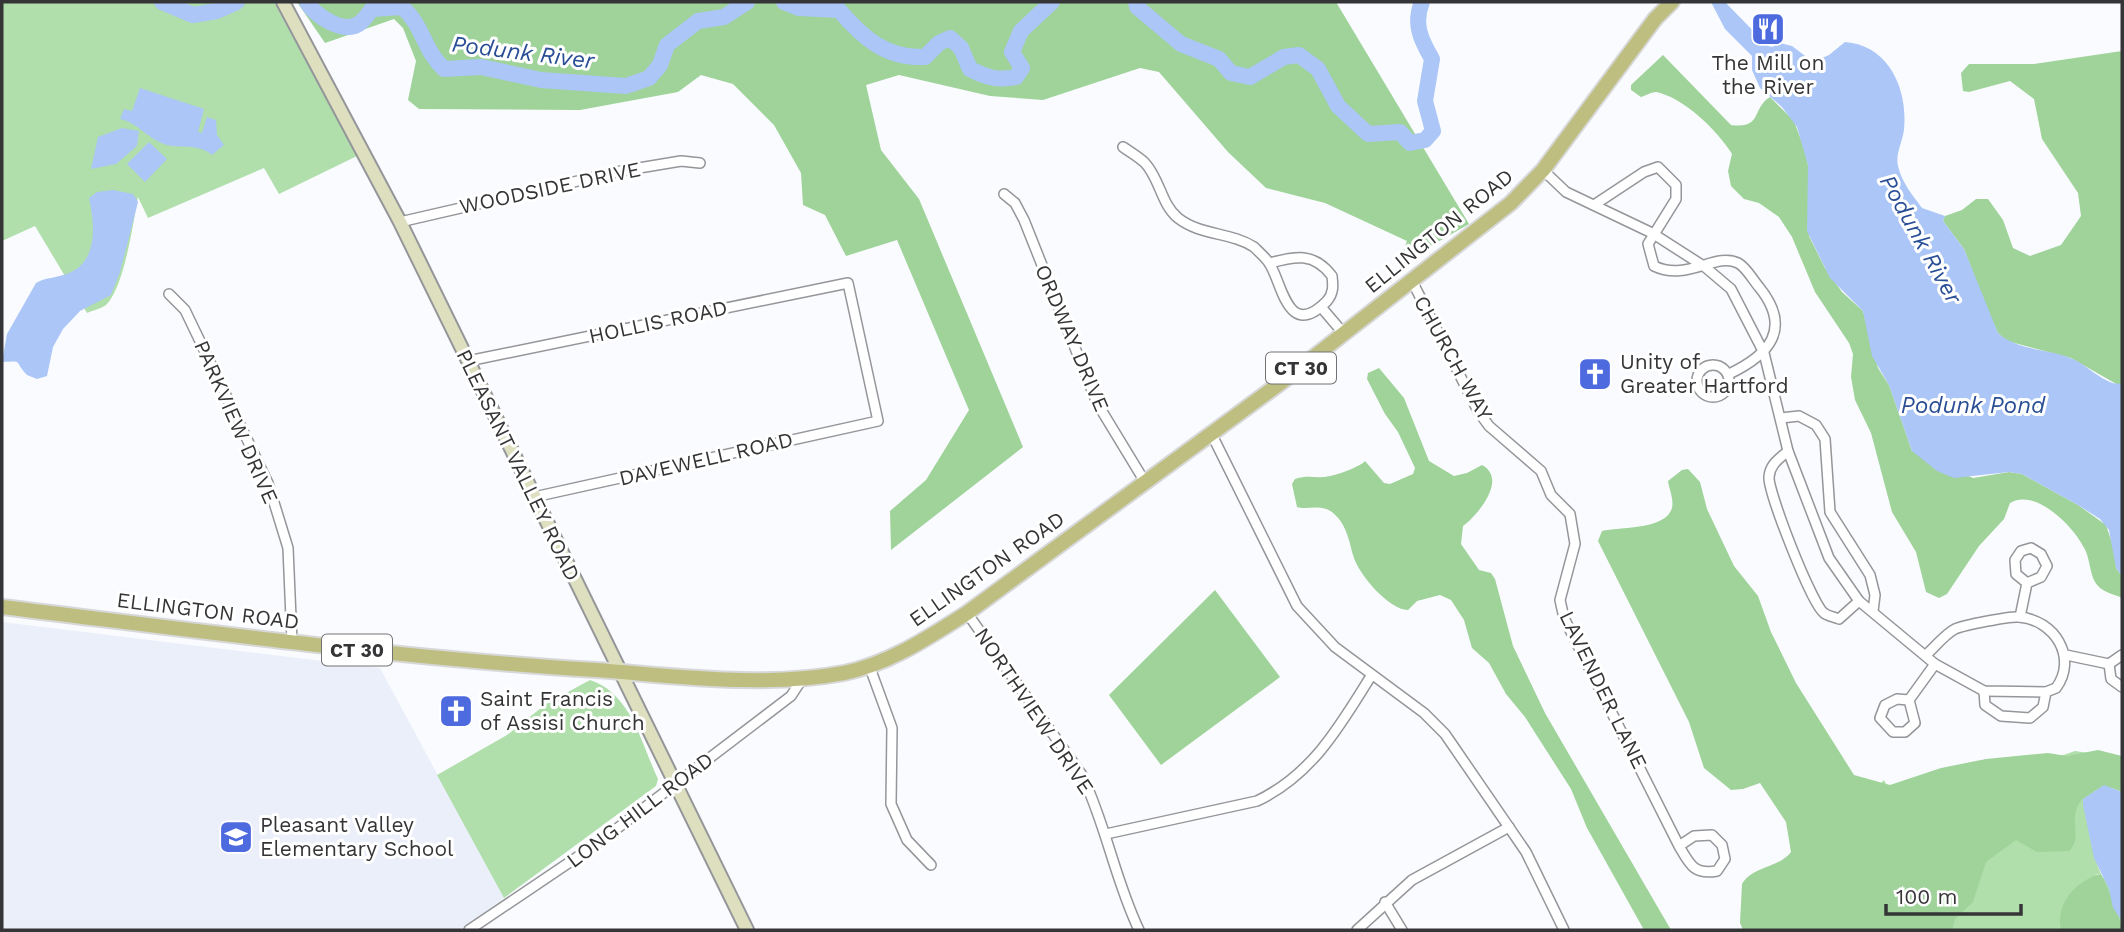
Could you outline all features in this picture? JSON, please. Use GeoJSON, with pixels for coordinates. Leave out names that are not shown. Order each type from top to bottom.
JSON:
{"type":"FeatureCollection","features":[{"type":"Feature","properties":{"kind":"main road","name":"PLEASANT VALLEY ROAD"},"geometry":{"type":"LineString","coordinates":[[283,2],[400,222],[747,930]]}},
{"type":"Feature","properties":{"kind":"main road","name":"ELLINGTON ROAD"},"geometry":{"type":"LineString","coordinates":[[2,607],[441,660],[620,672],[802,679],[869,665],[932,635],[967,613],[1344,334],[1511,203],[1543,170],[1632,48],[1672,2]]}},
{"type":"Feature","properties":{"kind":"street"},"geometry":{"type":"LineString","coordinates":[[1124,147],[1146,164],[1177,217],[1205,233],[1253,247],[1270,263],[1281,296],[1293,311],[1306,313],[1321,307],[1330,297],[1334,286],[1332,275],[1325,266],[1298,255],[1270,263]]}},
{"type":"Feature","properties":{"kind":"street","name":"WOODSIDE DRIVE"},"geometry":{"type":"LineString","coordinates":[[400,222],[621,171],[681,161],[700,163]]}},
{"type":"Feature","properties":{"kind":"street"},"geometry":{"type":"LineString","coordinates":[[1594,205],[1644,172],[1658,167],[1676,185],[1676,199],[1647,244],[1654,266],[1665,272],[1705,267],[1725,260],[1740,264],[1764,293],[1775,320],[1776,334],[1764,353],[1729,374]]}},
{"type":"Feature","properties":{"kind":"street"},"geometry":{"type":"LineString","coordinates":[[1543,170],[1566,192],[1652,233],[1705,267],[1731,289],[1764,353],[1788,451],[1829,558],[1859,601],[1936,664],[1984,691],[2046,692],[2056,688],[2065,674],[2066,655],[2047,629],[2020,617],[1955,629],[1927,654]]}},
{"type":"Feature","properties":{"kind":"street","name":"ORDWAY DRIVE"},"geometry":{"type":"LineString","coordinates":[[1004,194],[1015,203],[1024,220],[1097,403],[1145,482]]}},
{"type":"Feature","properties":{"kind":"street","name":"CHURCH WAY"},"geometry":{"type":"LineString","coordinates":[[1412,281],[1478,411],[1489,426],[1541,471],[1551,495]]}},
{"type":"Feature","properties":{"kind":"street","name":"HOLLIS ROAD"},"geometry":{"type":"LineString","coordinates":[[468,361],[848,283],[878,421]]}},
{"type":"Feature","properties":{"kind":"street","name":"PARKVIEW DRIVE"},"geometry":{"type":"LineString","coordinates":[[169,294],[185,310],[268,484],[288,548],[292,642]]}},
{"type":"Feature","properties":{"kind":"street"},"geometry":{"type":"LineString","coordinates":[[1321,307],[1344,334]]}},
{"type":"Feature","properties":{"kind":"street"},"geometry":{"type":"LineString","coordinates":[[1781,418],[1800,416],[1816,425],[1825,439],[1829,512],[1870,575],[1875,595],[1872,611]]}},
{"type":"Feature","properties":{"kind":"street","name":"DAVEWELL ROAD"},"geometry":{"type":"LineString","coordinates":[[534,498],[878,421]]}},
{"type":"Feature","properties":{"kind":"street"},"geometry":{"type":"LineString","coordinates":[[1211,433],[1297,606],[1314,628],[1371,676],[1424,713],[1445,734],[1479,788],[1526,852],[1564,930]]}},
{"type":"Feature","properties":{"kind":"street"},"geometry":{"type":"LineString","coordinates":[[1788,451],[1772,464],[1769,478],[1782,521],[1813,597],[1823,613],[1839,619],[1859,601]]}},
{"type":"Feature","properties":{"kind":"street","name":"LAVENDER LANE"},"geometry":{"type":"LineString","coordinates":[[1551,495],[1566,508],[1573,525],[1575,544],[1560,600],[1564,618],[1679,846],[1691,868],[1703,873],[1717,871],[1725,859],[1723,845],[1712,835],[1694,836],[1679,846]]}},
{"type":"Feature","properties":{"kind":"street"},"geometry":{"type":"LineString","coordinates":[[1814,520],[1829,512]]}},
{"type":"Feature","properties":{"kind":"street"},"geometry":{"type":"LineString","coordinates":[[2020,617],[2027,583]]}},
{"type":"Feature","properties":{"kind":"street","name":"NORTHVIEW DRIVE"},"geometry":{"type":"LineString","coordinates":[[967,613],[1082,775],[1106,834],[1117,876],[1139,930]]}},
{"type":"Feature","properties":{"kind":"street"},"geometry":{"type":"LineString","coordinates":[[2066,655],[2109,664]]}},
{"type":"Feature","properties":{"kind":"street"},"geometry":{"type":"LineString","coordinates":[[2109,664],[2115,657],[2122,655]]}},
{"type":"Feature","properties":{"kind":"street"},"geometry":{"type":"LineString","coordinates":[[1909,700],[1936,664]]}},
{"type":"Feature","properties":{"kind":"street"},"geometry":{"type":"LineString","coordinates":[[2109,664],[2112,678],[2122,687]]}},
{"type":"Feature","properties":{"kind":"street"},"geometry":{"type":"LineString","coordinates":[[869,665],[892,728],[891,804],[907,840],[931,864]]}},
{"type":"Feature","properties":{"kind":"street"},"geometry":{"type":"LineString","coordinates":[[1106,834],[1257,801],[1280,790],[1298,778],[1317,755],[1371,676]]}},
{"type":"Feature","properties":{"kind":"street","name":"LONG HILL ROAD"},"geometry":{"type":"LineString","coordinates":[[469,930],[577,859],[792,696],[802,679]]}},
{"type":"Feature","properties":{"kind":"street"},"geometry":{"type":"LineString","coordinates":[[1984,691],[1985,705],[2001,716],[2030,718],[2043,707],[2046,692]]}},
{"type":"Feature","properties":{"kind":"street"},"geometry":{"type":"LineString","coordinates":[[1357,930],[1412,880],[1509,828]]}},
{"type":"Feature","properties":{"kind":"street"},"geometry":{"type":"LineString","coordinates":[[1385,902],[1402,930]]}},
{"type":"Feature","properties":{"kind":"shaded area","name":"Pleasant Valley Elementary School"},"geometry":{"type":"Polygon","coordinates":[[[2,622],[380,668],[504,898],[459,930],[2,930],[2,622]]]}},
{"type":"Feature","properties":{"kind":"green space"},"geometry":{"type":"Polygon","coordinates":[[[2,2],[274,2],[357,156],[279,194],[264,168],[148,218],[138,197],[119,282],[107,304],[87,313],[35,226],[2,241],[2,2]]]}},
{"type":"Feature","properties":{"kind":"green space"},"geometry":{"type":"Polygon","coordinates":[[[297,2],[1336,2],[1469,224],[1398,265],[1407,241],[1325,203],[1266,188],[1228,152],[1159,72],[1140,68],[1043,100],[990,96],[899,75],[866,85],[881,150],[919,199],[1023,447],[891,550],[890,511],[926,480],[969,410],[897,240],[846,256],[825,215],[803,205],[801,173],[774,125],[733,84],[701,75],[678,92],[580,110],[419,109],[408,100],[416,61],[403,28],[394,19],[325,43],[297,2]]]}},
{"type":"Feature","properties":{"kind":"green space"},"geometry":{"type":"Polygon","coordinates":[[[2122,51],[2122,383],[2118,385],[2071,358],[2007,341],[1998,333],[1964,249],[1943,221],[1945,216],[1962,210],[1976,199],[1988,199],[2003,220],[2013,248],[2030,256],[2061,245],[2081,216],[2078,193],[2042,139],[2034,99],[2010,81],[1969,92],[1963,91],[1961,73],[1969,64],[2034,64],[2122,51]]]}},
{"type":"Feature","properties":{"kind":"green space"},"geometry":{"type":"Polygon","coordinates":[[[1663,55],[1731,125],[1748,124],[1770,97],[1794,121],[1808,165],[1809,236],[1825,268],[1842,292],[1863,311],[1878,368],[1889,385],[1912,451],[1973,478],[2009,472],[2022,474],[2078,505],[2106,525],[2115,552],[2116,568],[2122,576],[2122,598],[2098,586],[2085,550],[2062,519],[2041,504],[2030,500],[2010,503],[2004,519],[1979,546],[1947,594],[1939,598],[1926,592],[1916,552],[1892,512],[1871,433],[1855,400],[1851,377],[1853,354],[1849,343],[1815,292],[1792,237],[1779,217],[1759,203],[1744,199],[1731,186],[1728,171],[1732,154],[1699,116],[1666,95],[1656,92],[1641,97],[1631,90],[1631,85],[1663,55]]]}},
{"type":"Feature","properties":{"kind":"green space"},"geometry":{"type":"Polygon","coordinates":[[[1379,368],[1404,398],[1429,461],[1454,476],[1482,465],[1489,471],[1492,479],[1488,497],[1463,526],[1461,544],[1479,570],[1491,573],[1495,579],[1513,646],[1545,713],[1671,930],[1644,930],[1587,828],[1571,789],[1525,717],[1506,694],[1489,663],[1472,648],[1464,620],[1451,600],[1440,595],[1417,601],[1408,610],[1392,604],[1375,590],[1361,572],[1337,516],[1323,508],[1297,507],[1292,484],[1295,479],[1333,475],[1352,469],[1365,461],[1384,483],[1390,484],[1413,474],[1415,468],[1398,432],[1385,414],[1367,379],[1368,373],[1379,368]]]}},
{"type":"Feature","properties":{"kind":"green space"},"geometry":{"type":"Polygon","coordinates":[[[1688,469],[1700,482],[1707,509],[1734,566],[1758,596],[1771,632],[1796,683],[1854,775],[1890,785],[1941,768],[1986,759],[2048,753],[2067,756],[2098,750],[2122,756],[2122,792],[2104,785],[2080,802],[2075,815],[2075,840],[2069,851],[2037,852],[2016,840],[1986,862],[1973,902],[1955,919],[1952,930],[1743,930],[1740,923],[1742,884],[1753,874],[1780,861],[1791,852],[1786,822],[1760,783],[1731,790],[1704,768],[1689,722],[1598,541],[1602,531],[1652,524],[1668,515],[1672,508],[1672,498],[1668,481],[1682,470],[1688,469]]]}},
{"type":"Feature","properties":{"kind":"green space"},"geometry":{"type":"Polygon","coordinates":[[[1215,590],[1280,677],[1161,765],[1109,695],[1215,590]]]}},
{"type":"Feature","properties":{"kind":"green space"},"geometry":{"type":"Polygon","coordinates":[[[590,680],[616,696],[625,708],[640,735],[658,779],[656,786],[504,898],[437,775],[507,735],[546,704],[590,680]]]}},
{"type":"Feature","properties":{"kind":"green space"},"geometry":{"type":"Polygon","coordinates":[[[2075,751],[2110,756],[2112,789],[2095,787],[2090,808],[2090,830],[2101,874],[2095,875],[2114,881],[2122,889],[2122,930],[1796,930],[1850,815],[1884,780],[1899,812],[2075,751]]]}},
{"type":"Feature","properties":{"kind":"green space"},"geometry":{"type":"Polygon","coordinates":[[[2101,874],[2122,930],[2061,930],[2061,911],[2069,894],[2083,882],[2101,874]]]}},
{"type":"Feature","properties":{"kind":"water","name":"Podunk Pond"},"geometry":{"type":"Polygon","coordinates":[[[1711,2],[1725,2],[1768,46],[1773,47],[1776,42],[1792,46],[1813,62],[1829,55],[1845,42],[1873,51],[1884,60],[1892,71],[1903,99],[1904,129],[1897,161],[1902,177],[1922,208],[1945,216],[1943,221],[1964,249],[1998,333],[2016,344],[2066,356],[2105,380],[2122,383],[2122,576],[2116,568],[2109,530],[2100,519],[2078,505],[2022,474],[2009,472],[1954,478],[1937,471],[1912,451],[1889,385],[1872,356],[1863,311],[1830,278],[1807,231],[1808,165],[1797,127],[1782,107],[1760,88],[1752,70],[1752,56],[1725,29],[1711,2]]]}},
{"type":"Feature","properties":{"kind":"water"},"geometry":{"type":"Polygon","coordinates":[[[140,88],[204,109],[198,132],[202,133],[207,117],[216,120],[217,135],[224,145],[212,155],[195,147],[170,146],[120,119],[124,109],[132,111],[140,88]]]}},
{"type":"Feature","properties":{"kind":"water"},"geometry":{"type":"Polygon","coordinates":[[[122,128],[139,131],[137,146],[116,164],[91,169],[98,137],[122,128]]]}},
{"type":"Feature","properties":{"kind":"water"},"geometry":{"type":"Polygon","coordinates":[[[149,142],[167,159],[145,182],[127,164],[149,142]]]}},
{"type":"Feature","properties":{"kind":"water"},"geometry":{"type":"Polygon","coordinates":[[[113,190],[133,194],[138,202],[120,272],[111,295],[80,311],[63,329],[53,347],[47,376],[37,379],[27,375],[18,362],[2,362],[7,334],[36,283],[69,273],[85,260],[90,251],[93,230],[89,198],[97,192],[113,190]]]}},
{"type":"Feature","properties":{"kind":"water"},"geometry":{"type":"Polygon","coordinates":[[[2104,785],[2122,792],[2122,921],[2113,908],[2109,889],[2094,858],[2083,805],[2083,799],[2104,785]]]}},
{"type":"Feature","properties":{"kind":"waterway","name":"Podunk River"},"geometry":{"type":"LineString","coordinates":[[162,2],[193,15],[217,11],[237,2]]}},
{"type":"Feature","properties":{"kind":"waterway","name":"Podunk River"},"geometry":{"type":"LineString","coordinates":[[307,2],[323,18],[346,27],[360,23],[372,9],[402,7],[415,22],[432,54],[444,69],[481,67],[541,80],[626,86],[649,78],[660,65],[667,45],[698,21],[724,17],[747,2]]}},
{"type":"Feature","properties":{"kind":"waterway","name":"Podunk River"},"geometry":{"type":"LineString","coordinates":[[784,2],[799,8],[839,10],[876,44],[911,57],[925,57],[939,43],[950,38],[961,48],[970,69],[1003,79],[1016,77],[1022,68],[1012,52],[1021,31],[1052,2]]}},
{"type":"Feature","properties":{"kind":"waterway","name":"Podunk River"},"geometry":{"type":"LineString","coordinates":[[1136,2],[1137,7],[1181,44],[1219,59],[1231,73],[1250,77],[1284,57],[1299,55],[1318,69],[1338,106],[1368,134],[1400,132],[1410,143],[1425,140],[1433,131],[1425,101],[1432,59],[1418,25],[1422,2]]}},
{"type":"Feature","properties":{"kind":"place","name":"The Mill on the River"},"geometry":{"type":"Point","coordinates":[1768,29]}},
{"type":"Feature","properties":{"kind":"place","name":"Unity of Greater Hartford"},"geometry":{"type":"Point","coordinates":[1595,374]}},
{"type":"Feature","properties":{"kind":"place","name":"Saint Francis of Assisi Church"},"geometry":{"type":"Point","coordinates":[456,711]}},
{"type":"Feature","properties":{"kind":"place","name":"Pleasant Valley Elementary School"},"geometry":{"type":"Point","coordinates":[236,837]}}]}
